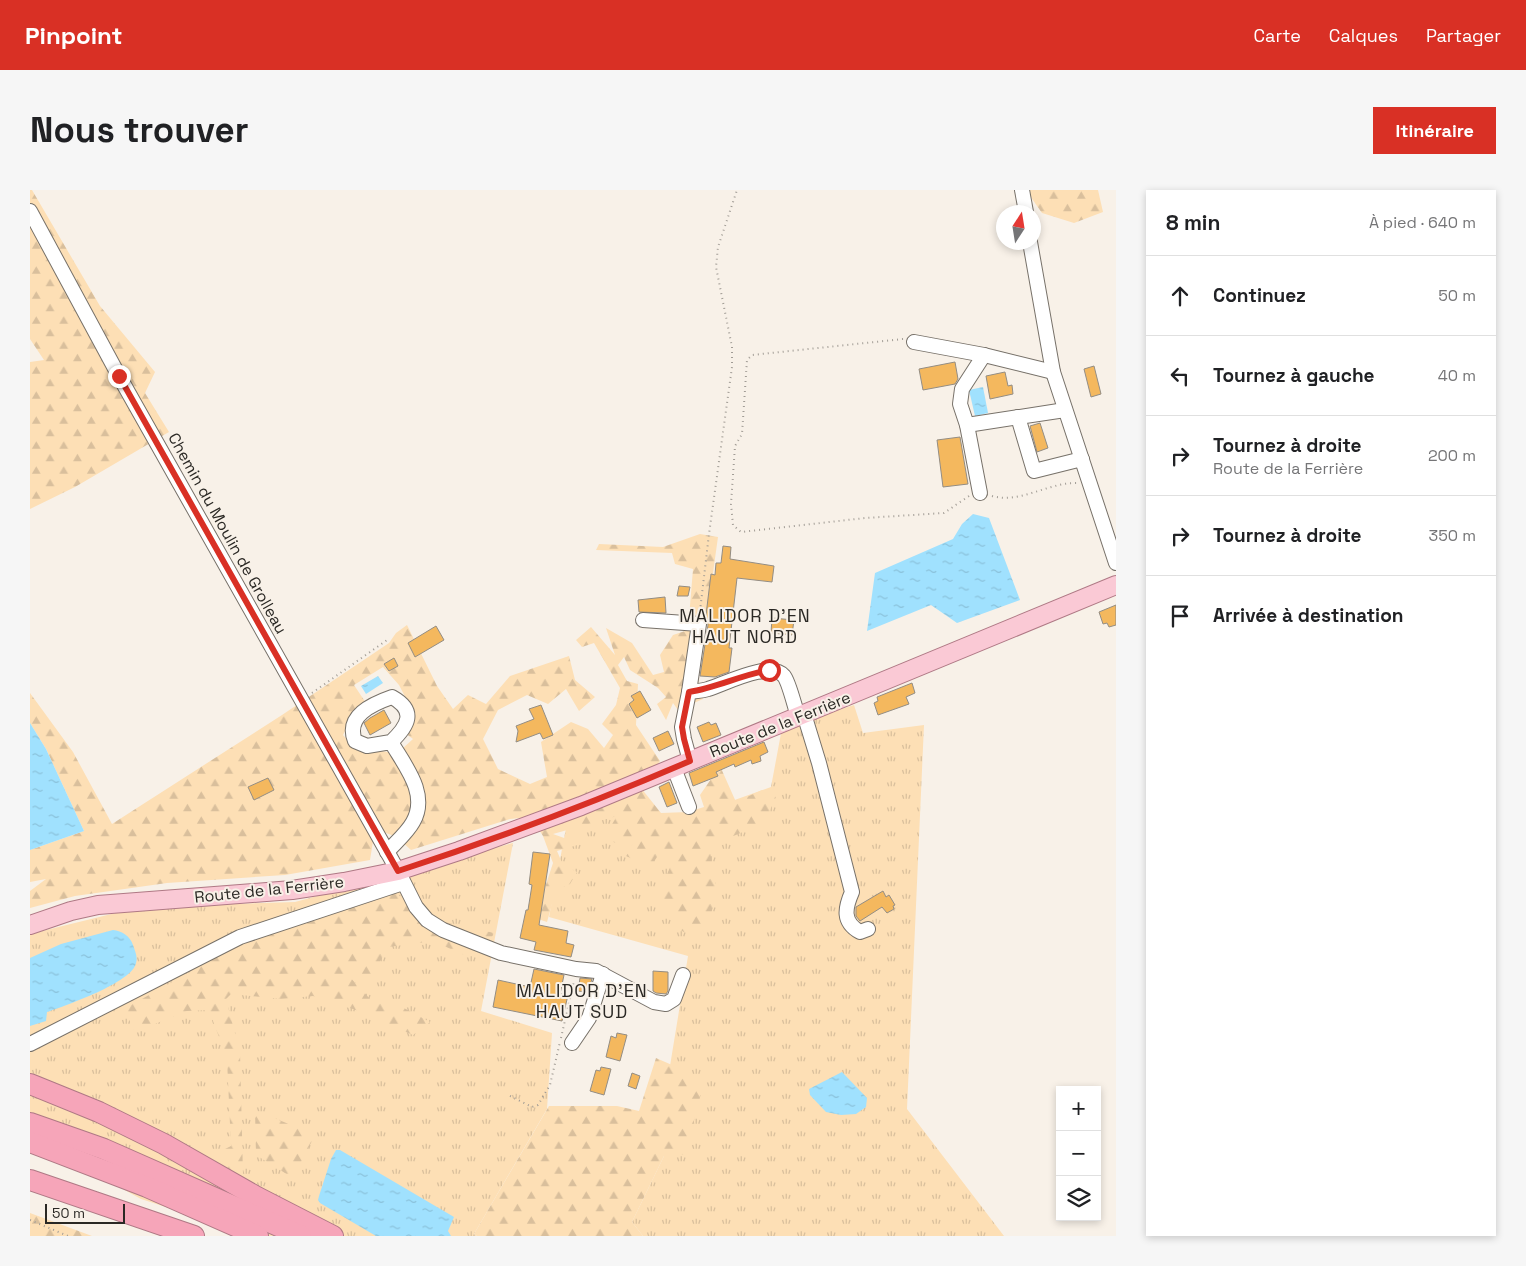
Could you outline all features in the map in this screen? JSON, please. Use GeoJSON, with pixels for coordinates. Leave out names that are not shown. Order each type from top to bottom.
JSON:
{"type":"FeatureCollection","features":[{"type":"Feature","properties":{"kind":"highway"},"geometry":{"type":"LineString","coordinates":[[30,1084],[99,1112],[164,1144],[257,1197],[333,1236]]}},
{"type":"Feature","properties":{"kind":"highway"},"geometry":{"type":"LineString","coordinates":[[30,1123],[104,1149],[301,1236]]}},
{"type":"Feature","properties":{"kind":"highway"},"geometry":{"type":"LineString","coordinates":[[30,1142],[147,1186],[258,1236]]}},
{"type":"Feature","properties":{"kind":"highway"},"geometry":{"type":"LineString","coordinates":[[30,1180],[194,1236]]}},
{"type":"Feature","properties":{"kind":"main road","name":"Route de la Ferrière"},"geometry":{"type":"LineString","coordinates":[[30,925],[71,911],[98,905],[292,890],[344,882],[401,877],[460,851],[674,768],[1116,585]]}},
{"type":"Feature","properties":{"kind":"street"},"geometry":{"type":"LineString","coordinates":[[1022,190],[1025,205]]}},
{"type":"Feature","properties":{"kind":"street","name":"Chemin du Moulin de Grolleau"},"geometry":{"type":"LineString","coordinates":[[30,211],[119,376],[302,700],[416,907],[427,920],[443,930],[501,953],[576,969],[596,970],[654,1002],[666,1004],[674,999],[683,975]]}},
{"type":"Feature","properties":{"kind":"street"},"geometry":{"type":"LineString","coordinates":[[1031,250],[1053,372],[1116,563]]}},
{"type":"Feature","properties":{"kind":"street"},"geometry":{"type":"LineString","coordinates":[[914,342],[984,355],[1053,372]]}},
{"type":"Feature","properties":{"kind":"street"},"geometry":{"type":"LineString","coordinates":[[980,493],[967,425],[960,404],[962,389],[984,355]]}},
{"type":"Feature","properties":{"kind":"street"},"geometry":{"type":"LineString","coordinates":[[967,425],[1065,410]]}},
{"type":"Feature","properties":{"kind":"street"},"geometry":{"type":"LineString","coordinates":[[1018,417],[1034,471],[1082,459]]}},
{"type":"Feature","properties":{"kind":"street"},"geometry":{"type":"LineString","coordinates":[[643,620],[699,624],[682,727],[690,761]]}},
{"type":"Feature","properties":{"kind":"street"},"geometry":{"type":"LineString","coordinates":[[689,692],[706,690],[750,673],[769,670],[778,672],[785,677],[819,762],[852,892],[846,905],[847,917],[852,928],[860,932],[868,929]]}},
{"type":"Feature","properties":{"kind":"street"},"geometry":{"type":"LineString","coordinates":[[387,852],[414,822],[418,805],[418,788],[391,742]]}},
{"type":"Feature","properties":{"kind":"street"},"geometry":{"type":"LineString","coordinates":[[674,768],[689,807]]}},
{"type":"Feature","properties":{"kind":"street"},"geometry":{"type":"LineString","coordinates":[[30,1044],[240,937],[401,877]]}},
{"type":"Feature","properties":{"kind":"street"},"geometry":{"type":"LineString","coordinates":[[572,1042],[589,1018],[603,974]]}},
{"type":"Feature","properties":{"kind":"path"},"geometry":{"type":"LineString","coordinates":[[699,624],[709,534],[732,367],[732,347],[716,267],[718,247],[737,190]]}},
{"type":"Feature","properties":{"kind":"path"},"geometry":{"type":"LineString","coordinates":[[914,342],[903,339],[771,353],[752,356],[747,360],[742,434],[734,446],[733,525],[741,532],[864,518],[944,513],[966,497],[980,493],[1001,498],[1014,498],[1068,483],[1090,484]]}},
{"type":"Feature","properties":{"kind":"path"},"geometry":{"type":"LineString","coordinates":[[302,700],[386,640]]}},
{"type":"Feature","properties":{"kind":"path"},"geometry":{"type":"LineString","coordinates":[[510,1096],[532,1107],[538,1105],[544,1097],[550,1085],[571,1001],[576,969]]}},
{"type":"Feature","properties":{"kind":"path"},"geometry":{"type":"LineString","coordinates":[[30,1220],[68,1236]]}},
{"type":"Feature","properties":{"kind":"green space"},"geometry":{"type":"Polygon","coordinates":[[[30,190],[32,190],[100,306],[155,372],[145,393],[169,432],[75,487],[30,509],[30,362],[44,360],[30,339],[30,190]]]}},
{"type":"Feature","properties":{"kind":"green space"},"geometry":{"type":"Polygon","coordinates":[[[1029,190],[1098,190],[1103,212],[1074,223],[1042,213],[1041,205],[1036,205],[1030,196],[1029,190]]]}},
{"type":"Feature","properties":{"kind":"green space"},"geometry":{"type":"Polygon","coordinates":[[[700,534],[718,537],[698,680],[703,699],[678,710],[673,703],[666,720],[657,704],[666,697],[658,688],[630,670],[624,657],[618,665],[627,681],[638,684],[636,725],[660,761],[641,788],[661,813],[688,812],[704,807],[700,795],[720,766],[736,802],[762,790],[776,797],[764,823],[724,840],[710,851],[718,899],[702,928],[684,932],[675,927],[676,915],[666,910],[659,893],[678,849],[662,850],[650,867],[626,856],[636,838],[615,843],[605,836],[617,816],[553,834],[581,844],[557,851],[563,865],[577,872],[570,884],[556,890],[547,922],[535,918],[553,863],[543,836],[531,817],[510,819],[411,850],[400,840],[416,821],[420,786],[409,767],[402,749],[413,739],[405,733],[404,718],[413,712],[399,685],[383,667],[354,685],[368,706],[351,720],[343,735],[354,747],[395,753],[413,790],[410,821],[397,837],[375,829],[370,860],[285,875],[167,883],[75,896],[30,908],[30,891],[46,879],[30,882],[30,850],[84,831],[46,749],[30,723],[30,693],[73,752],[112,824],[282,715],[389,643],[396,633],[407,625],[437,686],[453,709],[468,695],[486,704],[510,676],[569,656],[575,680],[595,697],[579,711],[566,689],[548,704],[527,695],[498,710],[483,739],[498,769],[530,784],[547,777],[541,742],[571,722],[588,729],[604,748],[613,735],[602,724],[616,705],[620,688],[594,643],[582,647],[576,640],[591,627],[615,655],[606,628],[632,643],[653,675],[664,672],[660,655],[673,635],[688,630],[693,569],[675,564],[672,553],[596,550],[599,544],[663,547],[700,534]]]}},
{"type":"Feature","properties":{"kind":"green space"},"geometry":{"type":"Polygon","coordinates":[[[854,705],[863,733],[924,725],[907,1109],[1004,1236],[643,1236],[632,1222],[664,1156],[669,1072],[688,956],[549,917],[567,823],[634,793],[659,827],[771,787],[782,728],[854,705]]]}},
{"type":"Feature","properties":{"kind":"green space"},"geometry":{"type":"Polygon","coordinates":[[[513,843],[481,1011],[552,1033],[547,1109],[474,1234],[477,1236],[255,1236],[141,1199],[39,1143],[30,1135],[30,934],[140,907],[295,902],[513,843]]]}},
{"type":"Feature","properties":{"kind":"green space"},"geometry":{"type":"Polygon","coordinates":[[[395,893],[435,920],[494,933],[482,956],[461,954],[434,941],[388,947],[371,978],[348,975],[370,999],[389,1000],[430,1022],[413,1035],[356,1010],[313,996],[281,999],[231,994],[226,999],[240,1052],[243,1176],[224,1170],[221,1151],[231,1146],[227,1059],[209,1010],[187,1011],[150,1026],[134,1030],[124,1009],[233,948],[395,893]]]}},
{"type":"Feature","properties":{"kind":"green space"},"geometry":{"type":"Polygon","coordinates":[[[656,1058],[704,1079],[686,1154],[664,1156],[632,1222],[643,1236],[477,1236],[474,1234],[549,1106],[617,1106],[639,1111],[656,1058]]]}},
{"type":"Feature","properties":{"kind":"green space"},"geometry":{"type":"Polygon","coordinates":[[[255,1110],[315,1135],[293,1178],[256,1155],[255,1110]]]}},
{"type":"Feature","properties":{"kind":"green space"},"geometry":{"type":"Polygon","coordinates":[[[30,1213],[92,1236],[30,1236],[30,1213]]]}},
{"type":"Feature","properties":{"kind":"water"},"geometry":{"type":"Polygon","coordinates":[[[983,387],[988,413],[975,416],[969,390],[983,387]]]}},
{"type":"Feature","properties":{"kind":"water"},"geometry":{"type":"Polygon","coordinates":[[[973,514],[989,518],[1020,600],[957,623],[931,605],[867,631],[875,573],[953,539],[962,524],[973,514]]]}},
{"type":"Feature","properties":{"kind":"water"},"geometry":{"type":"Polygon","coordinates":[[[378,676],[383,683],[366,694],[361,686],[378,676]]]}},
{"type":"Feature","properties":{"kind":"water"},"geometry":{"type":"Polygon","coordinates":[[[30,723],[46,749],[84,831],[30,850],[30,723]]]}},
{"type":"Feature","properties":{"kind":"water"},"geometry":{"type":"Polygon","coordinates":[[[113,930],[125,934],[132,942],[137,958],[132,970],[123,978],[97,992],[47,1012],[46,1021],[30,1026],[30,958],[61,944],[113,930]]]}},
{"type":"Feature","properties":{"kind":"water"},"geometry":{"type":"Polygon","coordinates":[[[842,1072],[867,1098],[866,1107],[856,1114],[841,1115],[826,1112],[810,1095],[809,1089],[842,1072]]]}},
{"type":"Feature","properties":{"kind":"water"},"geometry":{"type":"Polygon","coordinates":[[[336,1150],[340,1150],[454,1217],[448,1231],[451,1236],[376,1236],[320,1203],[318,1200],[319,1196],[331,1159],[336,1150]]]}},
{"type":"Feature","properties":{"kind":"building"},"geometry":{"type":"Polygon","coordinates":[[[955,362],[958,379],[955,384],[923,390],[919,369],[955,362]]]}},
{"type":"Feature","properties":{"kind":"building"},"geometry":{"type":"Polygon","coordinates":[[[1094,366],[1101,394],[1091,397],[1084,369],[1094,366]]]}},
{"type":"Feature","properties":{"kind":"building"},"geometry":{"type":"Polygon","coordinates":[[[1005,372],[1008,386],[1012,385],[1013,394],[990,399],[986,376],[1005,372]]]}},
{"type":"Feature","properties":{"kind":"building"},"geometry":{"type":"Polygon","coordinates":[[[1040,423],[1048,448],[1037,452],[1030,426],[1040,423]]]}},
{"type":"Feature","properties":{"kind":"building"},"geometry":{"type":"Polygon","coordinates":[[[960,437],[968,484],[943,487],[937,440],[960,437]]]}},
{"type":"Feature","properties":{"kind":"building"},"geometry":{"type":"Polygon","coordinates":[[[723,546],[731,547],[730,559],[774,566],[772,582],[737,578],[729,648],[732,648],[729,672],[715,677],[700,676],[708,625],[706,615],[711,574],[715,575],[716,563],[721,563],[723,546]]]}},
{"type":"Feature","properties":{"kind":"building"},"geometry":{"type":"Polygon","coordinates":[[[679,586],[690,587],[688,596],[677,596],[679,586]]]}},
{"type":"Feature","properties":{"kind":"building"},"geometry":{"type":"Polygon","coordinates":[[[665,597],[666,613],[639,612],[638,600],[665,597]]]}},
{"type":"Feature","properties":{"kind":"building"},"geometry":{"type":"Polygon","coordinates":[[[1116,605],[1116,625],[1109,627],[1107,623],[1103,624],[1099,612],[1116,605]]]}},
{"type":"Feature","properties":{"kind":"building"},"geometry":{"type":"Polygon","coordinates":[[[772,618],[794,620],[792,635],[771,633],[772,618]]]}},
{"type":"Feature","properties":{"kind":"building"},"geometry":{"type":"Polygon","coordinates":[[[436,626],[444,640],[415,657],[408,643],[436,626]]]}},
{"type":"Feature","properties":{"kind":"building"},"geometry":{"type":"Polygon","coordinates":[[[394,658],[398,666],[389,671],[384,664],[394,658]]]}},
{"type":"Feature","properties":{"kind":"building"},"geometry":{"type":"Polygon","coordinates":[[[912,683],[915,693],[906,697],[909,704],[878,715],[874,703],[878,701],[877,697],[912,683]]]}},
{"type":"Feature","properties":{"kind":"building"},"geometry":{"type":"Polygon","coordinates":[[[640,691],[651,710],[637,718],[629,704],[634,700],[631,696],[640,691]]]}},
{"type":"Feature","properties":{"kind":"building"},"geometry":{"type":"Polygon","coordinates":[[[541,705],[553,735],[543,739],[540,733],[516,742],[518,731],[516,726],[534,719],[529,709],[541,705]]]}},
{"type":"Feature","properties":{"kind":"building"},"geometry":{"type":"Polygon","coordinates":[[[384,710],[391,723],[370,735],[364,723],[384,710]]]}},
{"type":"Feature","properties":{"kind":"building"},"geometry":{"type":"Polygon","coordinates":[[[709,722],[711,725],[716,723],[721,735],[703,742],[697,727],[709,722]]]}},
{"type":"Feature","properties":{"kind":"building"},"geometry":{"type":"Polygon","coordinates":[[[668,731],[674,744],[659,751],[653,738],[668,731]]]}},
{"type":"Feature","properties":{"kind":"building"},"geometry":{"type":"Polygon","coordinates":[[[764,742],[768,752],[760,756],[761,761],[752,764],[751,760],[735,767],[734,764],[716,772],[718,776],[693,786],[689,773],[764,742]]]}},
{"type":"Feature","properties":{"kind":"building"},"geometry":{"type":"Polygon","coordinates":[[[268,778],[274,790],[254,800],[248,787],[268,778]]]}},
{"type":"Feature","properties":{"kind":"building"},"geometry":{"type":"Polygon","coordinates":[[[669,782],[677,803],[667,807],[659,787],[669,782]]]}},
{"type":"Feature","properties":{"kind":"building"},"geometry":{"type":"Polygon","coordinates":[[[533,852],[550,854],[539,925],[568,931],[566,943],[574,945],[571,957],[534,950],[536,942],[520,938],[526,910],[528,910],[532,885],[529,884],[533,852]]]}},
{"type":"Feature","properties":{"kind":"building"},"geometry":{"type":"Polygon","coordinates":[[[883,891],[886,897],[889,895],[895,905],[893,906],[894,909],[887,913],[882,907],[860,921],[856,916],[856,907],[883,891]]]}},
{"type":"Feature","properties":{"kind":"building"},"geometry":{"type":"Polygon","coordinates":[[[534,969],[564,975],[560,994],[568,995],[562,1021],[493,1007],[498,980],[530,987],[534,969]]]}},
{"type":"Feature","properties":{"kind":"building"},"geometry":{"type":"Polygon","coordinates":[[[653,971],[668,972],[668,991],[666,994],[653,991],[653,971]]]}},
{"type":"Feature","properties":{"kind":"building"},"geometry":{"type":"Polygon","coordinates":[[[580,978],[592,979],[586,992],[578,991],[580,978]]]}},
{"type":"Feature","properties":{"kind":"building"},"geometry":{"type":"Polygon","coordinates":[[[617,1033],[627,1035],[620,1061],[606,1057],[611,1036],[616,1038],[617,1033]]]}},
{"type":"Feature","properties":{"kind":"building"},"geometry":{"type":"Polygon","coordinates":[[[601,1067],[611,1069],[604,1095],[590,1091],[596,1070],[600,1071],[601,1067]]]}},
{"type":"Feature","properties":{"kind":"building"},"geometry":{"type":"Polygon","coordinates":[[[632,1073],[640,1076],[636,1089],[628,1086],[632,1073]]]}},
{"type":"Feature","properties":{"kind":"district","name":"MALIDOR D'EN HAUT NORD"},"geometry":{"type":"Point","coordinates":[745,626]}},
{"type":"Feature","properties":{"kind":"district","name":"MALIDOR D'EN HAUT SUD"},"geometry":{"type":"Point","coordinates":[582,1001]}},
{"type":"Feature","properties":{"kind":"route"},"geometry":{"type":"LineString","coordinates":[[119,376],[398,871],[460,851],[580,806],[690,761],[682,727],[689,692],[706,690],[750,673],[769,670]]}}]}
